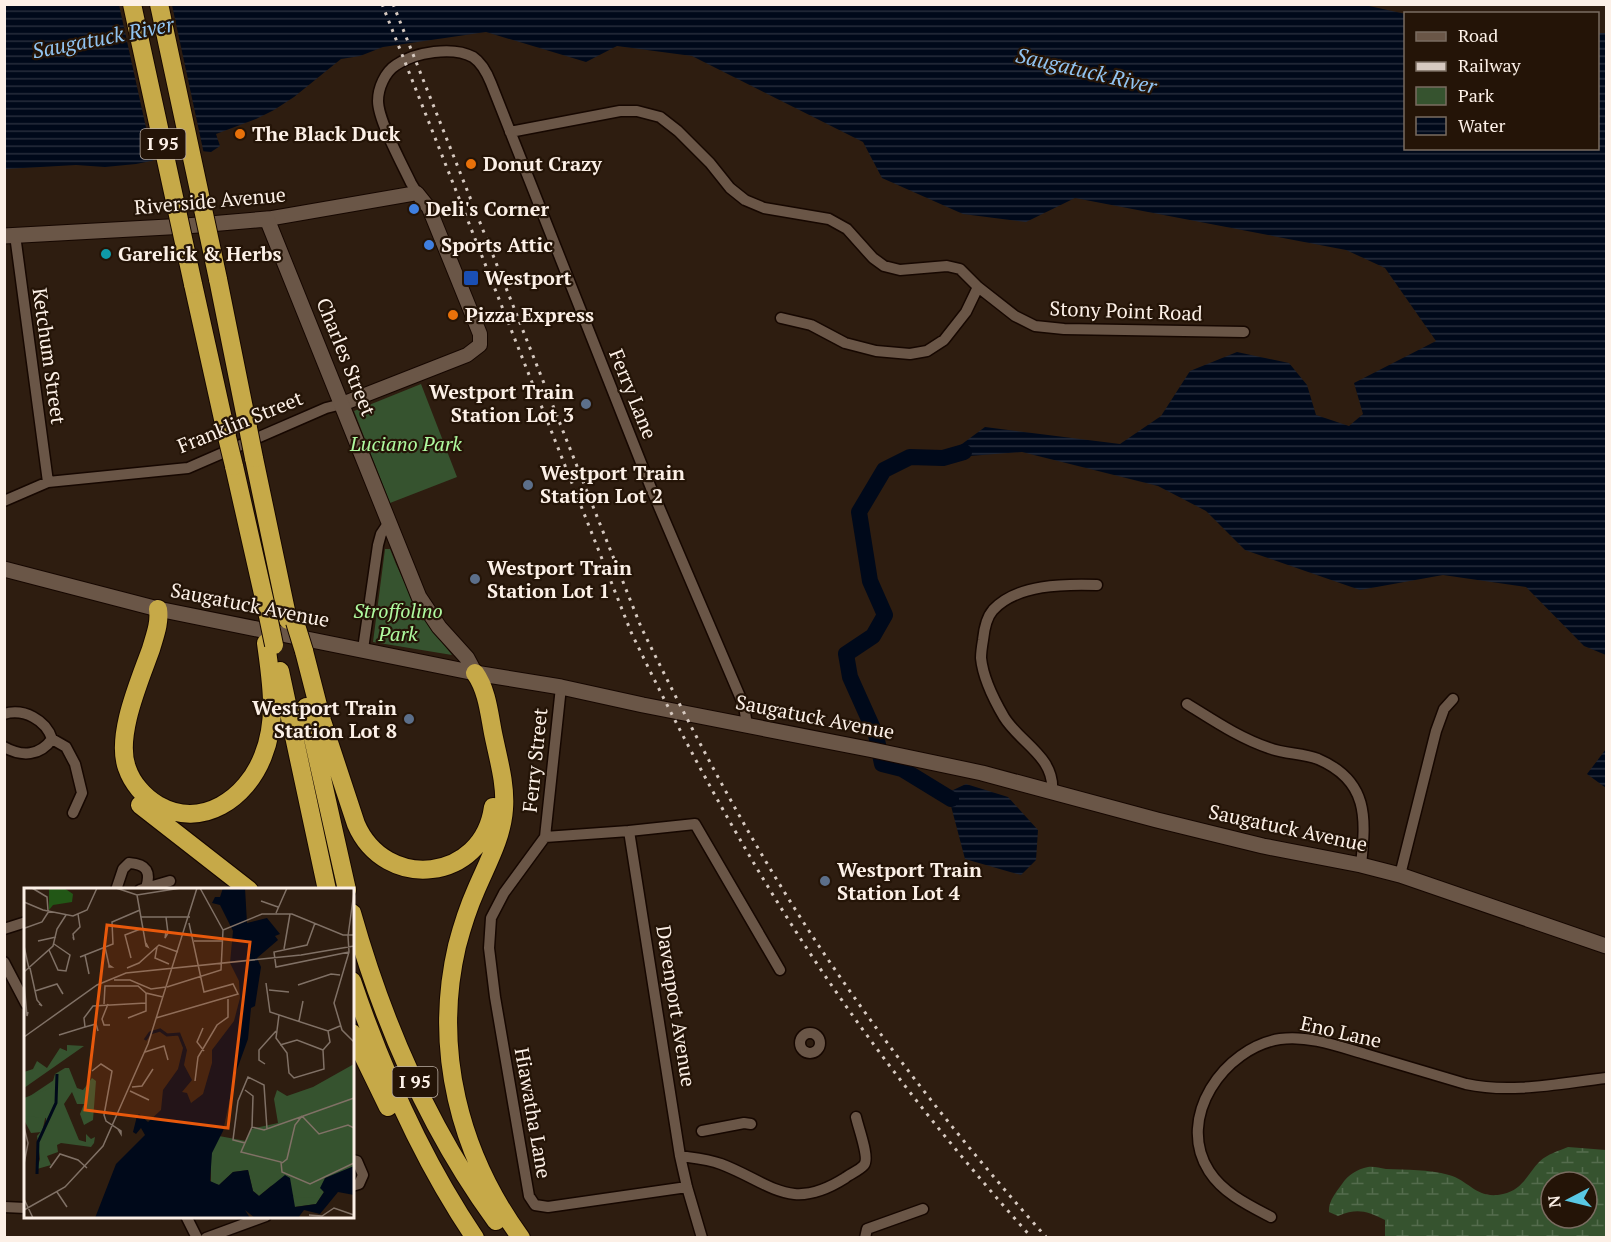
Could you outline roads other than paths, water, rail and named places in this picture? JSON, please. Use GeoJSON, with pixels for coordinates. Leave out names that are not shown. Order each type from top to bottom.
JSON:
{"type":"FeatureCollection","features":[{"type":"Feature","properties":{"kind":"highway","name":"I 95"},"geometry":{"type":"LineString","coordinates":[[132,4],[257,569],[270,644],[327,888]]}},
{"type":"Feature","properties":{"kind":"highway","name":"I 95"},"geometry":{"type":"LineString","coordinates":[[159,4],[275,558],[299,650],[346,888]]}},
{"type":"Feature","properties":{"kind":"highway"},"geometry":{"type":"LineString","coordinates":[[158,609],[158,623],[126,727],[123,750],[127,769],[137,787],[152,801],[171,811],[198,814],[219,808],[239,794],[257,769],[266,747],[272,714],[270,644]]}},
{"type":"Feature","properties":{"kind":"highway"},"geometry":{"type":"LineString","coordinates":[[158,609],[148,625],[117,724],[114,750],[117,772],[128,793],[137,802],[246,888]]}},
{"type":"Feature","properties":{"kind":"highway"},"geometry":{"type":"LineString","coordinates":[[299,650],[359,832],[381,856],[396,865],[413,869],[431,869],[456,862],[477,846],[489,826],[494,801],[493,785],[473,682],[475,673]]}},
{"type":"Feature","properties":{"kind":"highway"},"geometry":{"type":"LineString","coordinates":[[475,673],[483,684],[504,789],[504,810],[496,844],[471,902],[458,944],[448,1003],[449,1057],[459,1112],[473,1154],[493,1195],[521,1238]]}},
{"type":"Feature","properties":{"kind":"highway","name":"I 95"},"geometry":{"type":"LineString","coordinates":[[354,919],[381,1004],[417,1087],[454,1157],[507,1238]]}},
{"type":"Feature","properties":{"kind":"highway","name":"I 95"},"geometry":{"type":"LineString","coordinates":[[354,987],[402,1110],[434,1172],[472,1234]]}},
{"type":"Feature","properties":{"kind":"highway"},"geometry":{"type":"LineString","coordinates":[[354,1037],[415,1157],[472,1234]]}},
{"type":"Feature","properties":{"kind":"main road","name":"Riverside Avenue"},"geometry":{"type":"LineString","coordinates":[[10,236],[267,219]]}},
{"type":"Feature","properties":{"kind":"main road","name":"Charles Street"},"geometry":{"type":"LineString","coordinates":[[267,219],[419,597],[439,627],[467,658],[475,673]]}},
{"type":"Feature","properties":{"kind":"main road","name":"Saugatuck Avenue"},"geometry":{"type":"LineString","coordinates":[[4,569],[158,609],[475,673],[561,687],[982,773],[1263,846],[1400,875],[1606,945]]}},
{"type":"Feature","properties":{"kind":"street","name":"Ferry Lane"},"geometry":{"type":"LineString","coordinates":[[417,193],[381,116],[378,97],[385,77],[394,66],[426,54],[454,52],[467,55],[480,63],[489,78],[651,488],[744,706],[747,725]]}},
{"type":"Feature","properties":{"kind":"street","name":"Stony Point Road"},"geometry":{"type":"LineString","coordinates":[[510,132],[620,111],[637,111],[660,117],[678,131],[710,163],[730,188],[745,200],[764,208],[829,219],[847,229],[873,258],[884,266],[900,270],[947,266],[960,269],[978,287],[1016,316],[1035,326],[1064,329],[1244,332]]}},
{"type":"Feature","properties":{"kind":"street","name":"Riverside Avenue"},"geometry":{"type":"LineString","coordinates":[[267,219],[417,193]]}},
{"type":"Feature","properties":{"kind":"street","name":"Franklin Street"},"geometry":{"type":"LineString","coordinates":[[4,501],[48,482],[188,468],[308,416],[467,355],[480,345],[480,334],[429,207],[417,193]]}},
{"type":"Feature","properties":{"kind":"street","name":"Ketchum Street"},"geometry":{"type":"LineString","coordinates":[[10,236],[48,482]]}},
{"type":"Feature","properties":{"kind":"street"},"geometry":{"type":"LineString","coordinates":[[781,318],[811,326],[844,343],[876,351],[910,354],[927,351],[944,340],[966,312],[978,287]]}},
{"type":"Feature","properties":{"kind":"street"},"geometry":{"type":"LineString","coordinates":[[363,650],[376,550],[381,534],[389,522]]}},
{"type":"Feature","properties":{"kind":"street"},"geometry":{"type":"LineString","coordinates":[[1052,791],[1047,764],[1005,719],[993,694],[985,675],[981,656],[984,633],[992,611],[1015,596],[1046,587],[1097,585]]}},
{"type":"Feature","properties":{"kind":"street","name":"Ferry Street"},"geometry":{"type":"LineString","coordinates":[[544,837],[561,687]]}},
{"type":"Feature","properties":{"kind":"street"},"geometry":{"type":"LineString","coordinates":[[1400,875],[1436,730],[1444,709],[1453,699]]}},
{"type":"Feature","properties":{"kind":"street"},"geometry":{"type":"LineString","coordinates":[[1187,704],[1245,738],[1269,748],[1318,759],[1343,774],[1356,792],[1364,811],[1361,865]]}},
{"type":"Feature","properties":{"kind":"street"},"geometry":{"type":"LineString","coordinates":[[4,714],[20,712],[32,716],[49,729],[52,739],[66,747],[75,764],[82,793],[73,813]]}},
{"type":"Feature","properties":{"kind":"street"},"geometry":{"type":"LineString","coordinates":[[4,747],[22,753],[38,752],[52,739]]}},
{"type":"Feature","properties":{"kind":"street"},"geometry":{"type":"LineString","coordinates":[[544,837],[695,824],[780,970]]}},
{"type":"Feature","properties":{"kind":"street","name":"Davenport Avenue"},"geometry":{"type":"LineString","coordinates":[[629,831],[680,1156],[687,1187]]}},
{"type":"Feature","properties":{"kind":"street","name":"Hiawatha Lane"},"geometry":{"type":"LineString","coordinates":[[544,837],[504,893],[491,918],[489,948],[495,998],[528,1196],[535,1205],[548,1207],[687,1187]]}},
{"type":"Feature","properties":{"kind":"street"},"geometry":{"type":"LineString","coordinates":[[117,888],[123,869],[129,863],[140,864],[148,871],[149,879],[144,888]]}},
{"type":"Feature","properties":{"kind":"street"},"geometry":{"type":"LineString","coordinates":[[146,888],[170,881]]}},
{"type":"Feature","properties":{"kind":"street"},"geometry":{"type":"LineString","coordinates":[[4,929],[24,923]]}},
{"type":"Feature","properties":{"kind":"street"},"geometry":{"type":"LineString","coordinates":[[4,962],[24,1000]]}},
{"type":"Feature","properties":{"kind":"street","name":"Eno Lane"},"geometry":{"type":"LineString","coordinates":[[1271,1217],[1238,1199],[1218,1182],[1206,1166],[1199,1138],[1201,1113],[1215,1081],[1234,1060],[1256,1046],[1280,1039],[1308,1039],[1466,1084],[1488,1088],[1535,1086],[1606,1078]]}},
{"type":"Feature","properties":{"kind":"street"},"geometry":{"type":"LineString","coordinates":[[680,1156],[721,1164],[774,1190],[798,1195],[815,1193],[837,1183],[864,1166],[867,1158],[856,1117]]}},
{"type":"Feature","properties":{"kind":"street"},"geometry":{"type":"LineString","coordinates":[[702,1131],[744,1123],[751,1124]]}},
{"type":"Feature","properties":{"kind":"street"},"geometry":{"type":"LineString","coordinates":[[354,1160],[357,1161],[363,1175],[359,1184],[354,1185]]}},
{"type":"Feature","properties":{"kind":"street"},"geometry":{"type":"LineString","coordinates":[[687,1187],[702,1238]]}},
{"type":"Feature","properties":{"kind":"street"},"geometry":{"type":"LineString","coordinates":[[4,1207],[24,1208]]}},
{"type":"Feature","properties":{"kind":"street"},"geometry":{"type":"LineString","coordinates":[[865,1238],[867,1228],[923,1209]]}},
{"type":"Feature","properties":{"kind":"street"},"geometry":{"type":"LineString","coordinates":[[187,1218],[197,1238]]}},
{"type":"Feature","properties":{"kind":"street"},"geometry":{"type":"LineString","coordinates":[[206,1238],[261,1218]]}},
{"type":"Feature","properties":{"kind":"water","name":"Saugatuck River"},"geometry":{"type":"Polygon","coordinates":[[[1314,4],[1369,6],[1404,14],[1404,150],[1599,150],[1599,33],[1606,33],[1606,655],[1584,646],[1526,587],[1443,575],[1360,590],[1245,550],[1206,511],[1158,486],[1022,452],[943,458],[985,427],[1120,444],[1161,416],[1190,371],[1237,352],[1289,363],[1307,385],[1316,415],[1349,426],[1363,414],[1354,383],[1436,341],[1385,268],[1346,250],[1075,198],[1026,222],[963,214],[882,178],[863,142],[692,56],[617,46],[586,62],[486,32],[383,47],[360,56],[341,59],[274,110],[216,134],[220,146],[211,152],[201,151],[136,164],[105,167],[76,165],[5,169],[5,5],[1314,4]]]}},
{"type":"Feature","properties":{"kind":"water"},"geometry":{"type":"Polygon","coordinates":[[[1606,749],[1606,788],[1587,774],[1606,749]]]}},
{"type":"Feature","properties":{"kind":"water"},"geometry":{"type":"Polygon","coordinates":[[[966,784],[1008,797],[1038,830],[1036,860],[1021,875],[965,859],[951,806],[951,791],[966,784]]]}},
{"type":"Feature","properties":{"kind":"waterway"},"geometry":{"type":"LineString","coordinates":[[951,799],[902,769],[882,764],[876,735],[850,677],[846,654],[873,636],[885,615],[870,581],[859,512],[884,470],[910,457],[943,458],[964,452]]}},
{"type":"Feature","properties":{"kind":"railway"},"geometry":{"type":"LineString","coordinates":[[382,4],[631,632],[670,711],[733,828],[778,904],[828,980],[911,1094],[1032,1238]]}},
{"type":"Feature","properties":{"kind":"railway"},"geometry":{"type":"LineString","coordinates":[[393,4],[641,627],[701,746],[789,900],[867,1015],[924,1092],[1047,1238]]}},
{"type":"Feature","properties":{"kind":"place","name":"The Black Duck"},"geometry":{"type":"Point","coordinates":[240,134]}},
{"type":"Feature","properties":{"kind":"place","name":"Donut Crazy"},"geometry":{"type":"Point","coordinates":[471,164]}},
{"type":"Feature","properties":{"kind":"place","name":"Deli's Corner"},"geometry":{"type":"Point","coordinates":[414,209]}},
{"type":"Feature","properties":{"kind":"place","name":"Sports Attic"},"geometry":{"type":"Point","coordinates":[429,245]}},
{"type":"Feature","properties":{"kind":"place","name":"Garelick & Herbs"},"geometry":{"type":"Point","coordinates":[106,254]}},
{"type":"Feature","properties":{"kind":"place","name":"Westport"},"geometry":{"type":"Point","coordinates":[471,278]}},
{"type":"Feature","properties":{"kind":"place","name":"Pizza Express"},"geometry":{"type":"Point","coordinates":[453,315]}},
{"type":"Feature","properties":{"kind":"place","name":"Westport Train Station Lot 3"},"geometry":{"type":"Point","coordinates":[586,404]}},
{"type":"Feature","properties":{"kind":"place","name":"Westport Train Station Lot 2"},"geometry":{"type":"Point","coordinates":[528,485]}},
{"type":"Feature","properties":{"kind":"place","name":"Westport Train Station Lot 1"},"geometry":{"type":"Point","coordinates":[475,579]}},
{"type":"Feature","properties":{"kind":"place","name":"Westport Train Station Lot 8"},"geometry":{"type":"Point","coordinates":[409,719]}},
{"type":"Feature","properties":{"kind":"place","name":"Westport Train Station Lot 4"},"geometry":{"type":"Point","coordinates":[825,881]}},
{"type":"Feature","properties":{"kind":"park label","name":"Luciano Park"},"geometry":{"type":"Point","coordinates":[406,444]}},
{"type":"Feature","properties":{"kind":"park label","name":"Stroffolino Park"},"geometry":{"type":"Point","coordinates":[398,622]}}]}
